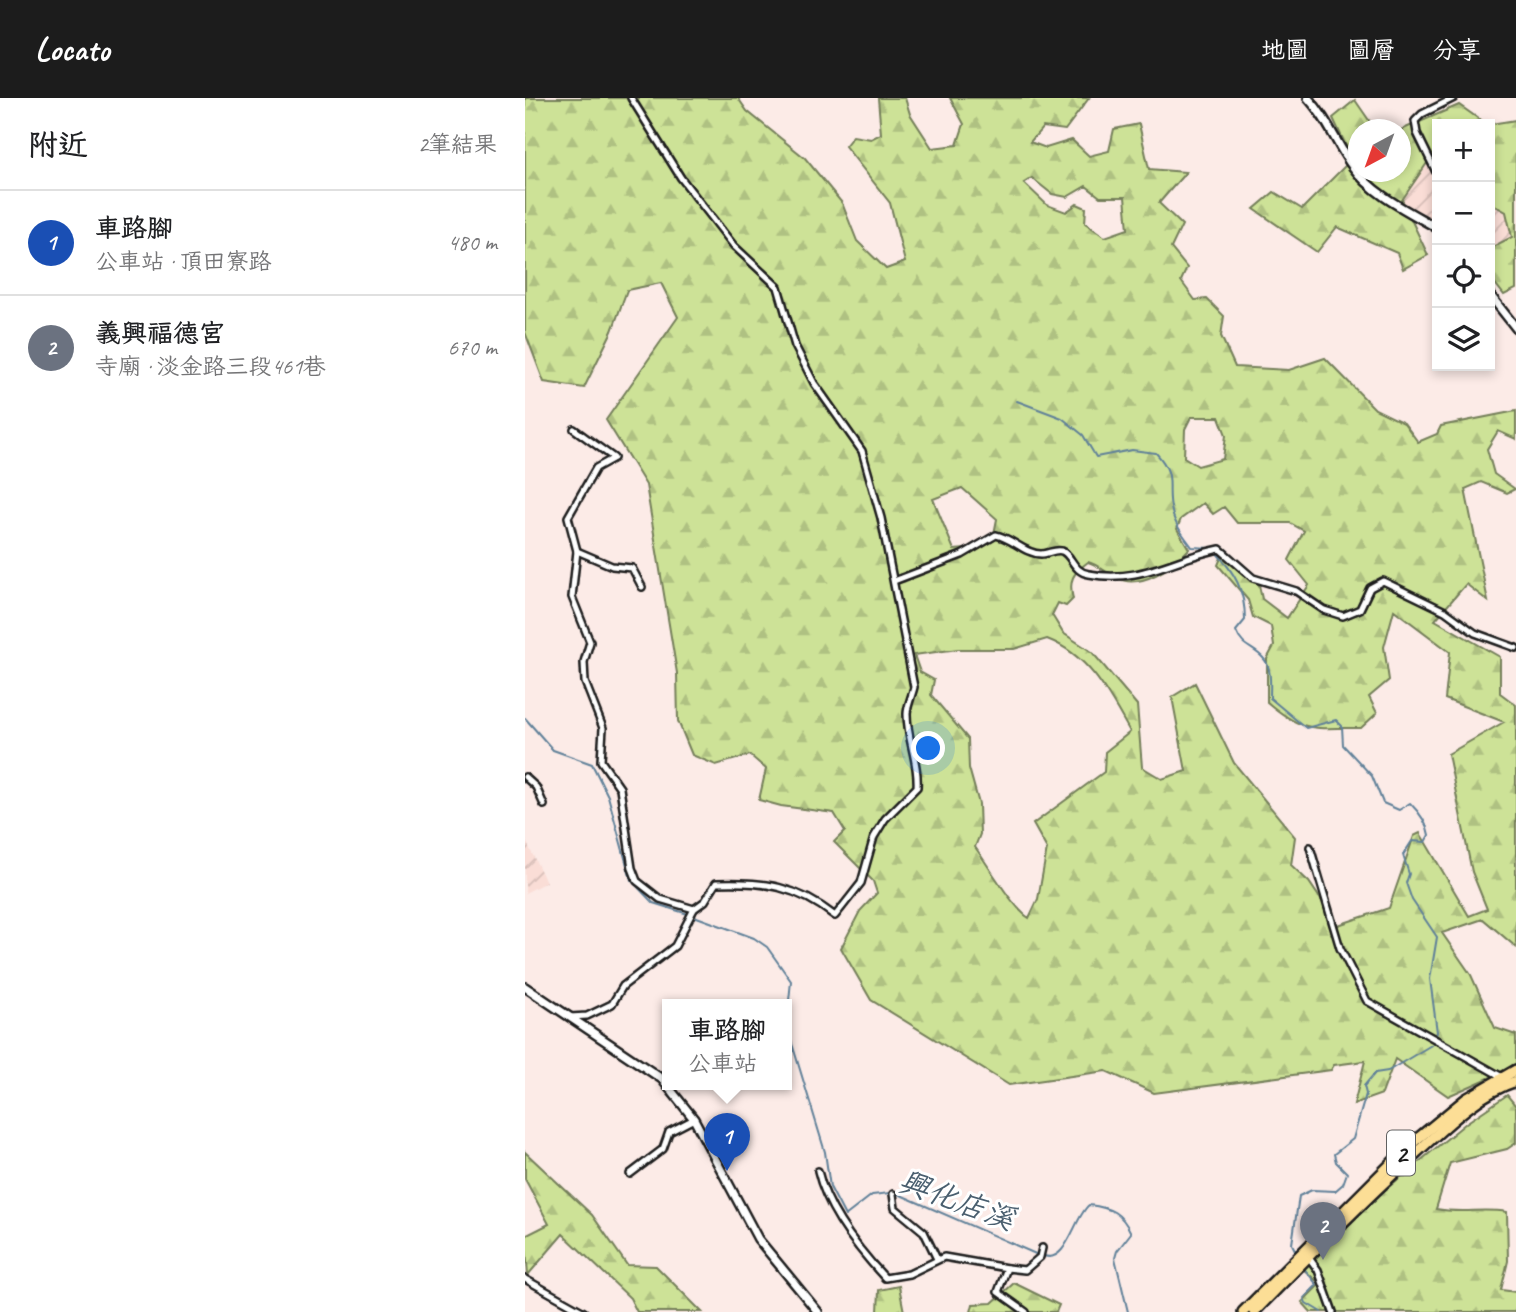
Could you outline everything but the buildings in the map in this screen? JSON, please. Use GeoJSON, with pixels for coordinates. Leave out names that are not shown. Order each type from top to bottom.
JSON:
{"type":"FeatureCollection","features":[{"type":"Feature","properties":{"kind":"main road","name":"2"},"geometry":{"type":"LineString","coordinates":[[1254,1312],[1410,1145],[1466,1098],[1508,1080],[1516,1070]]}},
{"type":"Feature","properties":{"kind":"main road","name":"2"},"geometry":{"type":"LineString","coordinates":[[1243,1312],[1301,1259]]}},
{"type":"Feature","properties":{"kind":"street"},"geometry":{"type":"LineString","coordinates":[[567,1017],[587,1016],[612,1004],[623,986],[675,946],[694,909],[705,901],[716,883],[787,887],[811,897],[835,916],[861,883],[880,828],[918,787],[919,768],[911,748],[907,712],[914,687],[881,518],[862,451],[814,383],[795,346],[778,287],[734,246],[681,178],[631,98]]}},
{"type":"Feature","properties":{"kind":"street"},"geometry":{"type":"LineString","coordinates":[[1308,98],[1327,121],[1355,170],[1388,199],[1432,225]]}},
{"type":"Feature","properties":{"kind":"street"},"geometry":{"type":"LineString","coordinates":[[1432,164],[1417,133],[1415,121],[1422,114],[1454,98]]}},
{"type":"Feature","properties":{"kind":"street"},"geometry":{"type":"LineString","coordinates":[[1495,301],[1516,328]]}},
{"type":"Feature","properties":{"kind":"street"},"geometry":{"type":"LineString","coordinates":[[574,429],[614,458],[596,468],[568,517],[577,551],[572,597],[590,642],[584,662],[585,682],[603,728],[601,761],[620,788],[632,868],[637,881],[660,899],[694,909]]}},
{"type":"Feature","properties":{"kind":"street"},"geometry":{"type":"LineString","coordinates":[[894,581],[962,555],[996,535],[1030,552],[1040,554],[1059,550],[1066,553],[1072,565],[1087,574],[1137,576],[1185,556],[1220,549],[1253,578],[1296,591],[1324,610],[1343,616],[1352,614],[1360,609],[1370,587],[1383,581],[1445,611],[1475,633],[1516,648]]}},
{"type":"Feature","properties":{"kind":"street"},"geometry":{"type":"LineString","coordinates":[[577,551],[613,566],[632,568],[642,587]]}},
{"type":"Feature","properties":{"kind":"street"},"geometry":{"type":"LineString","coordinates":[[525,777],[536,787],[544,805]]}},
{"type":"Feature","properties":{"kind":"street"},"geometry":{"type":"LineString","coordinates":[[1310,847],[1340,947],[1367,1001],[1508,1080]]}},
{"type":"Feature","properties":{"kind":"street"},"geometry":{"type":"LineString","coordinates":[[525,987],[662,1079]]}},
{"type":"Feature","properties":{"kind":"street"},"geometry":{"type":"LineString","coordinates":[[671,1090],[694,1119],[758,1240],[818,1312]]}},
{"type":"Feature","properties":{"kind":"street"},"geometry":{"type":"LineString","coordinates":[[631,1174],[663,1149],[669,1132],[694,1119]]}},
{"type":"Feature","properties":{"kind":"street"},"geometry":{"type":"LineString","coordinates":[[818,1171],[821,1184],[861,1251],[885,1278],[909,1274],[944,1257],[1025,1270],[1040,1256],[1042,1248]]}},
{"type":"Feature","properties":{"kind":"street"},"geometry":{"type":"LineString","coordinates":[[893,1194],[895,1208],[924,1232],[937,1259]]}},
{"type":"Feature","properties":{"kind":"street"},"geometry":{"type":"LineString","coordinates":[[1301,1259],[1318,1269],[1333,1312]]}},
{"type":"Feature","properties":{"kind":"street"},"geometry":{"type":"LineString","coordinates":[[1007,1268],[998,1292],[1026,1312]]}},
{"type":"Feature","properties":{"kind":"street"},"geometry":{"type":"LineString","coordinates":[[525,1279],[584,1312]]}},
{"type":"Feature","properties":{"kind":"shaded area"},"geometry":{"type":"Polygon","coordinates":[[[1428,162],[1432,167],[1432,220],[1405,206],[1402,200],[1428,162]]]}},
{"type":"Feature","properties":{"kind":"shaded area"},"geometry":{"type":"Polygon","coordinates":[[[1495,206],[1506,212],[1513,237],[1495,246],[1495,206]]]}},
{"type":"Feature","properties":{"kind":"shaded area"},"geometry":{"type":"Polygon","coordinates":[[[525,839],[546,882],[525,893],[525,839]]]}},
{"type":"Feature","properties":{"kind":"green space"},"geometry":{"type":"Polygon","coordinates":[[[525,98],[738,98],[747,111],[805,158],[842,203],[857,241],[886,269],[905,262],[890,203],[845,146],[853,136],[871,139],[881,134],[878,98],[905,98],[910,114],[932,148],[957,145],[964,124],[950,98],[1089,98],[1065,130],[1043,127],[1030,142],[1046,148],[1072,140],[1089,156],[1109,151],[1114,129],[1139,124],[1149,169],[1186,172],[1159,203],[1182,225],[1171,248],[1187,268],[1181,281],[1195,300],[1207,299],[1224,316],[1221,336],[1235,367],[1289,370],[1325,358],[1375,409],[1404,423],[1418,442],[1437,434],[1441,426],[1516,411],[1516,439],[1498,431],[1487,449],[1494,474],[1515,489],[1507,493],[1481,482],[1465,489],[1488,601],[1466,584],[1435,620],[1500,657],[1500,693],[1516,705],[1516,947],[1483,919],[1442,933],[1471,975],[1495,1028],[1516,1035],[1516,1066],[1448,1096],[1395,1059],[1382,1094],[1354,1104],[1365,1061],[1334,1065],[1331,1070],[1154,1093],[1106,1071],[1009,1085],[871,1000],[841,948],[860,911],[877,893],[873,881],[834,842],[845,831],[834,813],[781,806],[759,800],[766,769],[750,755],[716,765],[692,755],[678,721],[677,673],[646,485],[606,420],[678,317],[661,283],[627,290],[612,331],[584,388],[544,382],[525,332],[525,98]],[[1032,178],[1024,183],[1047,205],[1066,212],[1077,204],[1086,208],[1085,223],[1105,237],[1128,229],[1125,197],[1100,197],[1086,186],[1067,197],[1052,194],[1032,178]],[[1191,417],[1185,429],[1184,457],[1198,466],[1223,459],[1226,435],[1219,417],[1191,417]],[[962,488],[933,499],[954,550],[978,548],[993,539],[997,519],[962,488]],[[1203,503],[1181,519],[1177,529],[1189,549],[1166,569],[1146,579],[1126,581],[1088,562],[1073,578],[1073,599],[1066,606],[1058,603],[1052,615],[1063,633],[1092,652],[1137,705],[1142,767],[1162,779],[1186,771],[1172,697],[1195,683],[1234,763],[1295,837],[1291,865],[1309,882],[1338,925],[1389,908],[1414,836],[1420,833],[1469,916],[1487,909],[1472,872],[1448,754],[1504,722],[1445,699],[1450,652],[1394,610],[1384,647],[1389,680],[1369,697],[1377,713],[1361,728],[1311,727],[1291,720],[1267,702],[1267,659],[1274,646],[1271,626],[1253,617],[1248,600],[1218,565],[1223,553],[1259,585],[1262,599],[1287,618],[1309,585],[1289,560],[1304,531],[1290,523],[1237,523],[1224,507],[1213,514],[1203,503]],[[1047,639],[1014,649],[958,649],[914,655],[920,672],[934,680],[931,695],[968,739],[969,768],[979,804],[980,834],[975,847],[1008,896],[1029,918],[1038,899],[1047,849],[1033,824],[1104,772],[1105,752],[1130,732],[1096,677],[1086,665],[1062,646],[1047,639]]]}},
{"type":"Feature","properties":{"kind":"green space"},"geometry":{"type":"Polygon","coordinates":[[[1355,100],[1368,119],[1348,119],[1348,150],[1333,118],[1355,100]]]}},
{"type":"Feature","properties":{"kind":"green space"},"geometry":{"type":"Polygon","coordinates":[[[1459,105],[1479,119],[1432,119],[1432,168],[1427,163],[1402,200],[1428,255],[1403,269],[1397,253],[1337,227],[1317,252],[1254,209],[1274,192],[1302,209],[1348,163],[1348,182],[1411,182],[1411,126],[1459,105]]]}},
{"type":"Feature","properties":{"kind":"green space"},"geometry":{"type":"Polygon","coordinates":[[[1516,120],[1516,289],[1504,295],[1495,283],[1495,246],[1512,237],[1506,212],[1495,206],[1495,123],[1516,120]]]}},
{"type":"Feature","properties":{"kind":"green space"},"geometry":{"type":"Polygon","coordinates":[[[1507,1095],[1516,1106],[1516,1143],[1507,1149],[1450,1163],[1436,1209],[1507,1212],[1508,1261],[1501,1290],[1516,1292],[1516,1312],[1311,1312],[1302,1302],[1320,1284],[1303,1269],[1379,1195],[1466,1123],[1507,1095]]]}},
{"type":"Feature","properties":{"kind":"green space"},"geometry":{"type":"Polygon","coordinates":[[[525,1152],[592,1215],[627,1265],[656,1266],[702,1312],[637,1312],[630,1298],[563,1234],[528,1275],[525,1236],[549,1224],[525,1179],[525,1152]]]}},
{"type":"Feature","properties":{"kind":"green space"},"geometry":{"type":"Polygon","coordinates":[[[1014,1283],[1059,1305],[1056,1312],[971,1312],[973,1304],[992,1303],[1014,1283]]]}},
{"type":"Feature","properties":{"kind":"green space"},"geometry":{"type":"Polygon","coordinates":[[[899,1286],[904,1312],[878,1312],[879,1290],[899,1286]]]}},
{"type":"Feature","properties":{"kind":"waterway"},"geometry":{"type":"LineString","coordinates":[[1017,401],[1062,418],[1083,435],[1096,457],[1132,450],[1156,453],[1169,475],[1170,503],[1178,526],[1192,547],[1211,548]]}},
{"type":"Feature","properties":{"kind":"waterway"},"geometry":{"type":"LineString","coordinates":[[1215,551],[1228,567],[1241,591],[1245,620],[1236,631],[1241,641],[1267,663],[1270,698],[1306,728],[1336,720],[1342,726],[1343,745],[1372,776],[1383,803],[1399,810],[1410,803],[1422,818],[1429,835],[1425,842],[1412,841],[1403,855],[1409,874],[1406,883],[1412,900],[1437,937],[1430,979],[1437,1032],[1433,1044],[1388,1071],[1375,1073],[1364,1086],[1366,1094],[1353,1139],[1334,1154],[1336,1162],[1347,1173],[1343,1184],[1335,1191],[1312,1190],[1299,1196],[1292,1244],[1296,1252]]}},
{"type":"Feature","properties":{"kind":"waterway","name":"興化店溪"},"geometry":{"type":"LineString","coordinates":[[525,718],[553,750],[592,764],[608,796],[631,880],[653,903],[688,914]]}},
{"type":"Feature","properties":{"kind":"waterway","name":"興化店溪"},"geometry":{"type":"LineString","coordinates":[[694,916],[754,938],[767,947],[791,981],[789,999]]}},
{"type":"Feature","properties":{"kind":"waterway","name":"興化店溪"},"geometry":{"type":"LineString","coordinates":[[792,1043],[825,1152],[830,1187],[845,1216],[872,1195],[890,1193]]}},
{"type":"Feature","properties":{"kind":"waterway","name":"興化店溪"},"geometry":{"type":"LineString","coordinates":[[896,1193],[1038,1255]]}},
{"type":"Feature","properties":{"kind":"waterway","name":"興化店溪"},"geometry":{"type":"LineString","coordinates":[[1044,1256],[1052,1257],[1059,1253],[1089,1205],[1115,1212],[1131,1233],[1115,1258],[1128,1312]]}},
{"type":"Feature","properties":{"kind":"waterway"},"geometry":{"type":"LineString","coordinates":[[1303,1267],[1317,1285],[1304,1298],[1306,1303],[1321,1312]]}},
{"type":"Feature","properties":{"kind":"place","name":"車路腳"},"geometry":{"type":"Point","coordinates":[727,1171]}},
{"type":"Feature","properties":{"kind":"place","name":"義興福德宮"},"geometry":{"type":"Point","coordinates":[1323,1260]}}]}
